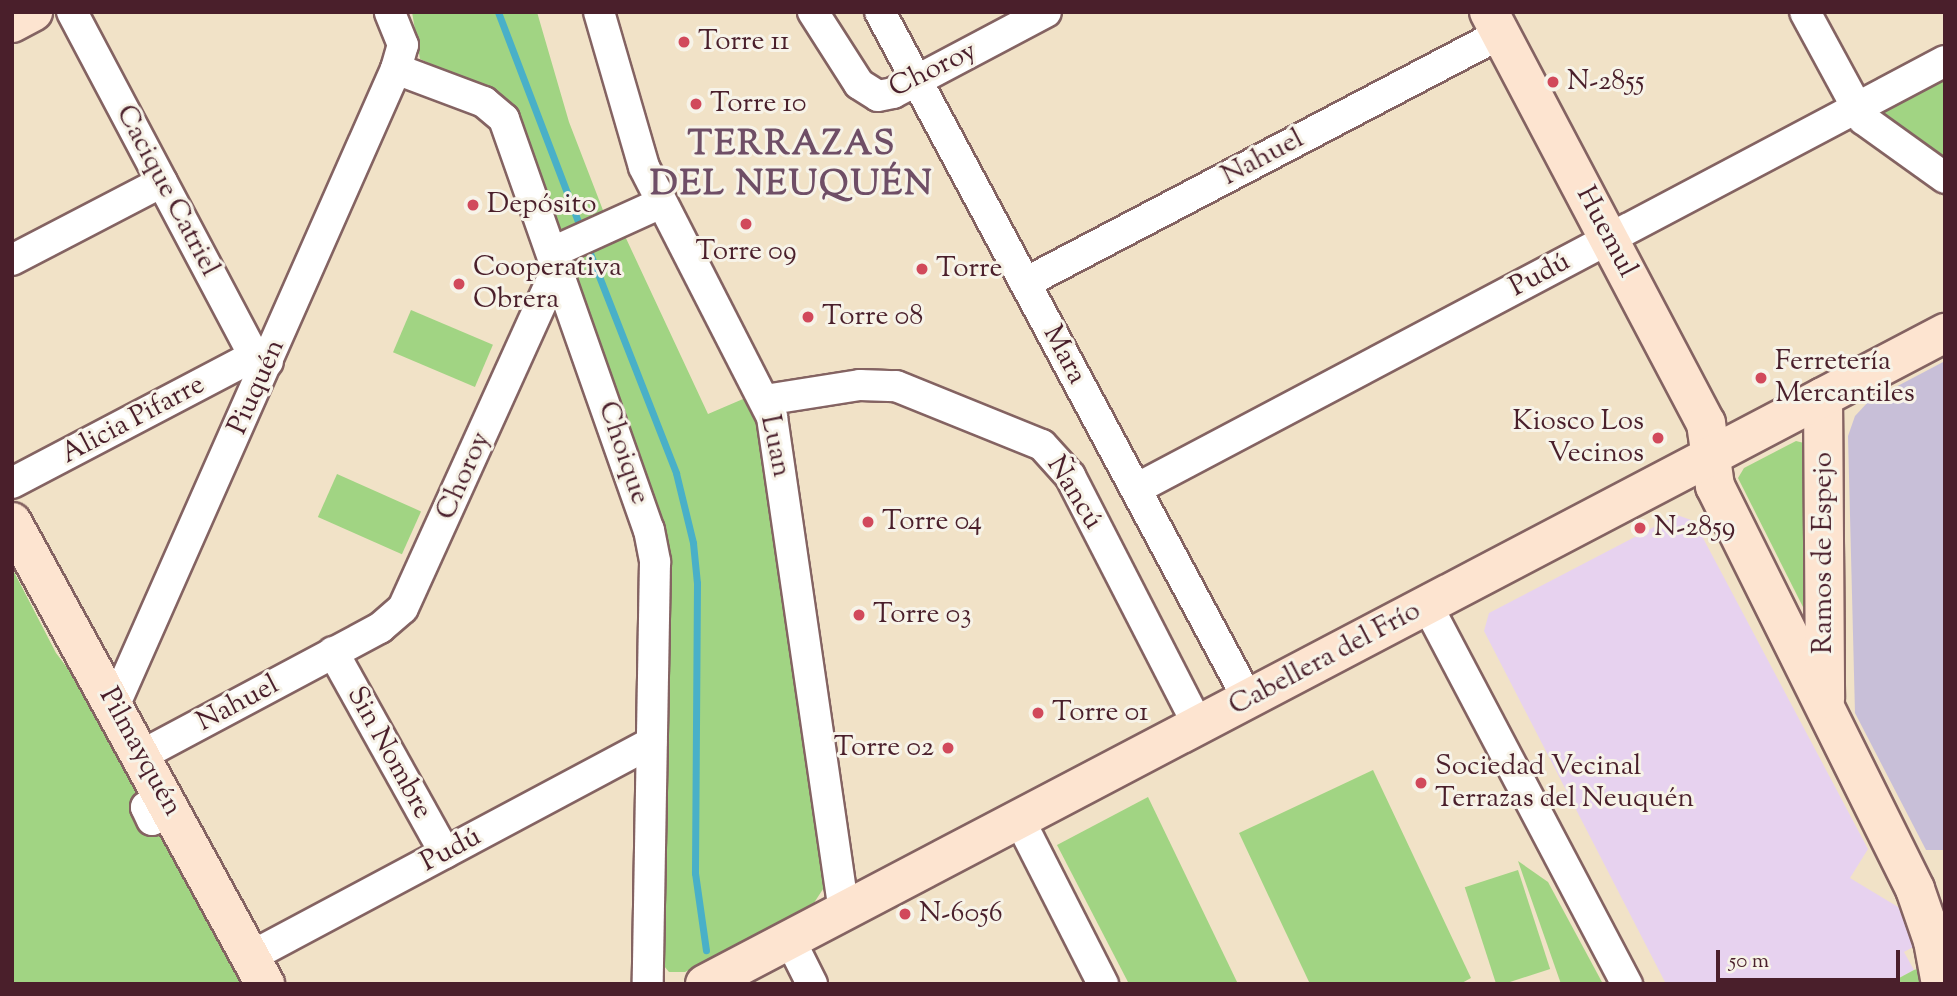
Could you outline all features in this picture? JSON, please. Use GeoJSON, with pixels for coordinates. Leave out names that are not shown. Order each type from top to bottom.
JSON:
{"type":"FeatureCollection","features":[{"type":"Feature","properties":{"kind":"street"},"geometry":{"type":"LineString","coordinates":[[12,23],[33,12]]}},
{"type":"Feature","properties":{"kind":"street","name":"Cacique Catriel"},"geometry":{"type":"LineString","coordinates":[[72,12],[162,182],[261,359]]}},
{"type":"Feature","properties":{"kind":"street"},"geometry":{"type":"LineString","coordinates":[[390,12],[403,45],[396,69]]}},
{"type":"Feature","properties":{"kind":"street","name":"Luan"},"geometry":{"type":"LineString","coordinates":[[600,12],[636,148],[661,203],[765,400],[779,453],[844,912]]}},
{"type":"Feature","properties":{"kind":"street","name":"Choroy"},"geometry":{"type":"LineString","coordinates":[[813,12],[865,90],[885,95],[1046,12]]}},
{"type":"Feature","properties":{"kind":"street","name":"Mara"},"geometry":{"type":"LineString","coordinates":[[880,12],[1248,699]]}},
{"type":"Feature","properties":{"kind":"street"},"geometry":{"type":"LineString","coordinates":[[1805,12],[1856,109],[1880,133],[1945,178]]}},
{"type":"Feature","properties":{"kind":"street","name":"Huemul"},"geometry":{"type":"LineString","coordinates":[[1494,23],[1706,423],[1712,456]]}},
{"type":"Feature","properties":{"kind":"street","name":"Nahuel"},"geometry":{"type":"LineString","coordinates":[[1025,283],[1494,23]]}},
{"type":"Feature","properties":{"kind":"street","name":"Pudú"},"geometry":{"type":"LineString","coordinates":[[1136,489],[1945,61]]}},
{"type":"Feature","properties":{"kind":"street","name":"Choique"},"geometry":{"type":"LineString","coordinates":[[396,69],[484,102],[505,119],[560,255],[653,545],[648,984]]}},
{"type":"Feature","properties":{"kind":"street","name":"Piuquén"},"geometry":{"type":"LineString","coordinates":[[115,704],[261,359],[396,69]]}},
{"type":"Feature","properties":{"kind":"street"},"geometry":{"type":"LineString","coordinates":[[12,260],[162,182]]}},
{"type":"Feature","properties":{"kind":"street"},"geometry":{"type":"LineString","coordinates":[[560,255],[661,203]]}},
{"type":"Feature","properties":{"kind":"street","name":"Choroy"},"geometry":{"type":"LineString","coordinates":[[333,652],[380,628],[402,608],[560,255]]}},
{"type":"Feature","properties":{"kind":"street","name":"Cabellera del Frío"},"geometry":{"type":"LineString","coordinates":[[705,984],[1945,332]]}},
{"type":"Feature","properties":{"kind":"street","name":"Alicia Pifarre"},"geometry":{"type":"LineString","coordinates":[[12,483],[261,359]]}},
{"type":"Feature","properties":{"kind":"street","name":"Ñancú"},"geometry":{"type":"LineString","coordinates":[[765,400],[860,385],[896,386],[1042,444],[1070,476],[1198,725]]}},
{"type":"Feature","properties":{"kind":"street","name":"Ramos de Espejo"},"geometry":{"type":"LineString","coordinates":[[1823,397],[1826,708]]}},
{"type":"Feature","properties":{"kind":"street","name":"Ramos de Espejo"},"geometry":{"type":"LineString","coordinates":[[1712,456],[1719,496],[1915,888],[1933,941],[1941,984]]}},
{"type":"Feature","properties":{"kind":"street","name":"Pilmayquén"},"geometry":{"type":"LineString","coordinates":[[12,522],[69,634],[115,704],[258,970]]}},
{"type":"Feature","properties":{"kind":"street"},"geometry":{"type":"LineString","coordinates":[[1427,605],[1627,984]]}},
{"type":"Feature","properties":{"kind":"street","name":"Nahuel"},"geometry":{"type":"LineString","coordinates":[[142,755],[333,652]]}},
{"type":"Feature","properties":{"kind":"street","name":"Sin Nombre"},"geometry":{"type":"LineString","coordinates":[[333,652],[444,853]]}},
{"type":"Feature","properties":{"kind":"street","name":"Pudú"},"geometry":{"type":"LineString","coordinates":[[258,970],[444,853],[651,743]]}},
{"type":"Feature","properties":{"kind":"street"},"geometry":{"type":"LineString","coordinates":[[1019,820],[1103,984]]}},
{"type":"Feature","properties":{"kind":"street"},"geometry":{"type":"LineString","coordinates":[[790,940],[812,984]]}},
{"type":"Feature","properties":{"kind":"shaded area"},"geometry":{"type":"Polygon","coordinates":[[[1945,361],[1945,850],[1926,850],[1855,713],[1848,436],[1855,416],[1869,401],[1945,361]]]}},
{"type":"Feature","properties":{"kind":"shaded area"},"geometry":{"type":"Polygon","coordinates":[[[1677,515],[1694,521],[1868,849],[1850,878],[1898,907],[1914,938],[1913,947],[1904,952],[1914,970],[1888,984],[1666,984],[1484,631],[1489,613],[1677,515]]]}},
{"type":"Feature","properties":{"kind":"green space"},"geometry":{"type":"Polygon","coordinates":[[[412,12],[537,12],[569,122],[606,218],[624,234],[708,414],[750,396],[765,439],[825,886],[810,909],[685,972],[669,972],[659,960],[668,569],[510,105],[493,92],[420,59],[412,12]]]}},
{"type":"Feature","properties":{"kind":"green space"},"geometry":{"type":"Polygon","coordinates":[[[1945,76],[1945,163],[1884,115],[1886,108],[1945,76]]]}},
{"type":"Feature","properties":{"kind":"green space"},"geometry":{"type":"Polygon","coordinates":[[[411,310],[493,345],[475,387],[393,352],[411,310]]]}},
{"type":"Feature","properties":{"kind":"green space"},"geometry":{"type":"Polygon","coordinates":[[[1796,441],[1804,443],[1804,609],[1738,478],[1744,468],[1796,441]]]}},
{"type":"Feature","properties":{"kind":"green space"},"geometry":{"type":"Polygon","coordinates":[[[337,474],[421,511],[402,554],[318,517],[337,474]]]}},
{"type":"Feature","properties":{"kind":"green space"},"geometry":{"type":"Polygon","coordinates":[[[12,568],[56,653],[107,720],[249,984],[12,984],[12,568]]]}},
{"type":"Feature","properties":{"kind":"green space"},"geometry":{"type":"Polygon","coordinates":[[[1373,770],[1471,978],[1460,984],[1310,984],[1239,833],[1373,770]]]}},
{"type":"Feature","properties":{"kind":"green space"},"geometry":{"type":"Polygon","coordinates":[[[1148,797],[1238,984],[1129,984],[1057,845],[1148,797]]]}},
{"type":"Feature","properties":{"kind":"green space"},"geometry":{"type":"Polygon","coordinates":[[[1518,861],[1548,882],[1603,984],[1561,984],[1518,861]]]}},
{"type":"Feature","properties":{"kind":"green space"},"geometry":{"type":"Polygon","coordinates":[[[1518,870],[1550,969],[1496,984],[1465,887],[1518,870]]]}},
{"type":"Feature","properties":{"kind":"green space"},"geometry":{"type":"Polygon","coordinates":[[[1917,969],[1928,984],[1888,984],[1914,970],[1917,969]]]}},
{"type":"Feature","properties":{"kind":"waterway"},"geometry":{"type":"LineString","coordinates":[[498,12],[582,232]]}},
{"type":"Feature","properties":{"kind":"waterway"},"geometry":{"type":"LineString","coordinates":[[586,243],[676,473],[693,543],[697,583],[695,873],[706,950]]}},
{"type":"Feature","properties":{"kind":"place","name":"Torre 11"},"geometry":{"type":"Point","coordinates":[684,42]}},
{"type":"Feature","properties":{"kind":"place","name":"N-2855"},"geometry":{"type":"Point","coordinates":[1553,82]}},
{"type":"Feature","properties":{"kind":"place","name":"Torre 10"},"geometry":{"type":"Point","coordinates":[696,104]}},
{"type":"Feature","properties":{"kind":"place","name":"Depósito"},"geometry":{"type":"Point","coordinates":[473,205]}},
{"type":"Feature","properties":{"kind":"place","name":"Torre 09"},"geometry":{"type":"Point","coordinates":[746,224]}},
{"type":"Feature","properties":{"kind":"place","name":"Torre"},"geometry":{"type":"Point","coordinates":[922,269]}},
{"type":"Feature","properties":{"kind":"place","name":"Cooperativa Obrera"},"geometry":{"type":"Point","coordinates":[459,284]}},
{"type":"Feature","properties":{"kind":"place","name":"Torre 08"},"geometry":{"type":"Point","coordinates":[808,317]}},
{"type":"Feature","properties":{"kind":"place","name":"Ferretería Mercantiles"},"geometry":{"type":"Point","coordinates":[1761,378]}},
{"type":"Feature","properties":{"kind":"place","name":"Kiosco Los Vecinos"},"geometry":{"type":"Point","coordinates":[1658,438]}},
{"type":"Feature","properties":{"kind":"place","name":"Torre 04"},"geometry":{"type":"Point","coordinates":[868,522]}},
{"type":"Feature","properties":{"kind":"place","name":"N-2859"},"geometry":{"type":"Point","coordinates":[1640,528]}},
{"type":"Feature","properties":{"kind":"place","name":"Torre 03"},"geometry":{"type":"Point","coordinates":[859,615]}},
{"type":"Feature","properties":{"kind":"place","name":"Torre 01"},"geometry":{"type":"Point","coordinates":[1038,713]}},
{"type":"Feature","properties":{"kind":"place","name":"Torre 02"},"geometry":{"type":"Point","coordinates":[948,748]}},
{"type":"Feature","properties":{"kind":"place","name":"Sociedad Vecinal Terrazas del Neuquén"},"geometry":{"type":"Point","coordinates":[1421,783]}},
{"type":"Feature","properties":{"kind":"place","name":"N-6056"},"geometry":{"type":"Point","coordinates":[905,914]}},
{"type":"Feature","properties":{"kind":"district","name":"TERRAZAS DEL NEUQUÉN"},"geometry":{"type":"Point","coordinates":[792,166]}}]}
